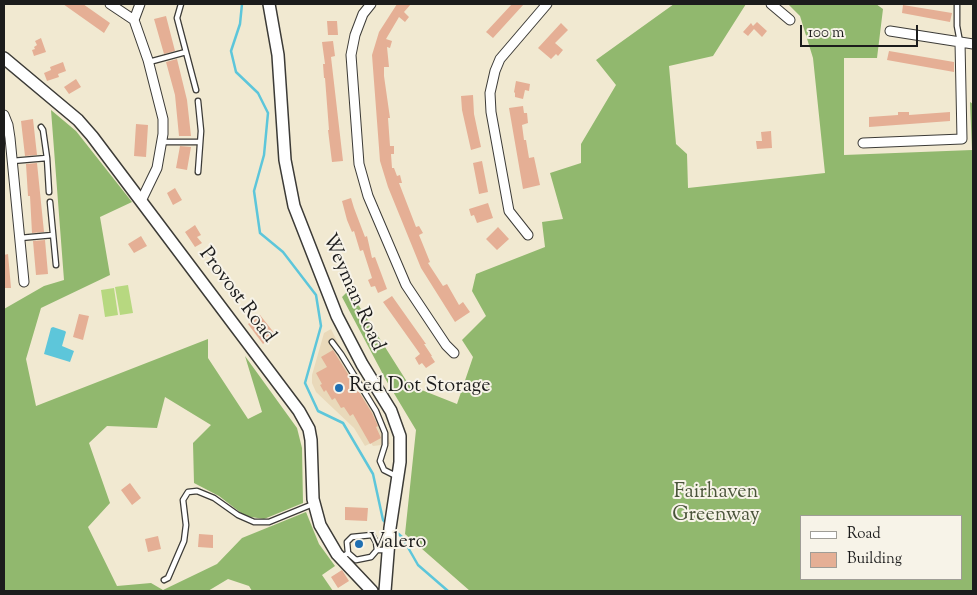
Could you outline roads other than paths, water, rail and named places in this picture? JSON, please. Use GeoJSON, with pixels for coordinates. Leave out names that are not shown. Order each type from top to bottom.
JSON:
{"type":"FeatureCollection","features":[{"type":"Feature","properties":{"kind":"street"},"geometry":{"type":"LineString","coordinates":[[110,4],[134,20],[149,62],[163,119],[162,142],[157,168],[141,201]]}},
{"type":"Feature","properties":{"kind":"street"},"geometry":{"type":"LineString","coordinates":[[134,20],[140,4]]}},
{"type":"Feature","properties":{"kind":"street","name":"Weyman Road"},"geometry":{"type":"LineString","coordinates":[[269,4],[278,55],[285,160],[294,206],[337,316],[362,364],[391,411],[400,436],[400,462],[385,549],[385,591]]}},
{"type":"Feature","properties":{"kind":"street"},"geometry":{"type":"LineString","coordinates":[[371,4],[364,14],[355,35],[352,55],[359,164],[368,196],[406,285],[446,345],[454,353]]}},
{"type":"Feature","properties":{"kind":"street"},"geometry":{"type":"LineString","coordinates":[[528,235],[509,211],[491,112],[490,93],[500,59],[547,4]]}},
{"type":"Feature","properties":{"kind":"street"},"geometry":{"type":"LineString","coordinates":[[771,4],[790,20]]}},
{"type":"Feature","properties":{"kind":"street"},"geometry":{"type":"LineString","coordinates":[[890,31],[973,44]]}},
{"type":"Feature","properties":{"kind":"street"},"geometry":{"type":"LineString","coordinates":[[863,142],[962,139],[960,42]]}},
{"type":"Feature","properties":{"kind":"street","name":"Provost Road"},"geometry":{"type":"LineString","coordinates":[[4,58],[78,120],[106,154],[304,419],[311,440],[314,504],[326,537],[344,555],[372,591]]}},
{"type":"Feature","properties":{"kind":"street"},"geometry":{"type":"LineString","coordinates":[[4,115],[8,125],[24,282]]}},
{"type":"Feature","properties":{"kind":"lane"},"geometry":{"type":"LineString","coordinates":[[181,4],[177,18],[196,90]]}},
{"type":"Feature","properties":{"kind":"lane"},"geometry":{"type":"LineString","coordinates":[[957,4],[957,26],[960,42]]}},
{"type":"Feature","properties":{"kind":"lane"},"geometry":{"type":"LineString","coordinates":[[149,62],[186,52]]}},
{"type":"Feature","properties":{"kind":"lane"},"geometry":{"type":"LineString","coordinates":[[198,101],[200,142],[198,172]]}},
{"type":"Feature","properties":{"kind":"lane"},"geometry":{"type":"LineString","coordinates":[[42,127],[47,158],[49,192]]}},
{"type":"Feature","properties":{"kind":"lane"},"geometry":{"type":"LineString","coordinates":[[162,142],[200,142]]}},
{"type":"Feature","properties":{"kind":"lane"},"geometry":{"type":"LineString","coordinates":[[12,161],[47,158]]}},
{"type":"Feature","properties":{"kind":"lane"},"geometry":{"type":"LineString","coordinates":[[50,202],[56,265]]}},
{"type":"Feature","properties":{"kind":"lane"},"geometry":{"type":"LineString","coordinates":[[20,238],[54,235]]}},
{"type":"Feature","properties":{"kind":"lane"},"geometry":{"type":"LineString","coordinates":[[332,342],[376,411],[385,433],[385,445],[380,461],[384,470],[398,477]]}},
{"type":"Feature","properties":{"kind":"lane"},"geometry":{"type":"LineString","coordinates":[[164,580],[168,578],[184,541],[186,525],[183,500],[188,492],[197,491],[214,498],[238,515],[254,522],[269,522],[314,504]]}},
{"type":"Feature","properties":{"kind":"lane"},"geometry":{"type":"LineString","coordinates":[[372,535],[376,542],[385,549],[371,557],[356,560],[344,555],[347,542],[352,537],[372,535]]}},
{"type":"Feature","properties":{"kind":"water"},"geometry":{"type":"Polygon","coordinates":[[[51,328],[66,332],[62,346],[74,351],[70,362],[44,354],[51,328]]]}},
{"type":"Feature","properties":{"kind":"waterway"},"geometry":{"type":"LineString","coordinates":[[242,4],[240,24],[231,51],[236,72],[258,93],[268,113],[264,155],[254,191],[260,233],[283,252],[316,295],[321,326],[305,383],[318,411],[343,423],[373,474],[383,520],[386,523]]}},
{"type":"Feature","properties":{"kind":"waterway"},"geometry":{"type":"LineString","coordinates":[[394,530],[402,537],[418,565],[448,591]]}},
{"type":"Feature","properties":{"kind":"place","name":"Red Dot Storage"},"geometry":{"type":"Point","coordinates":[339,388]}},
{"type":"Feature","properties":{"kind":"place","name":"Valero"},"geometry":{"type":"Point","coordinates":[359,544]}},
{"type":"Feature","properties":{"kind":"park label","name":"Fairhaven Greenway"},"geometry":{"type":"Point","coordinates":[716,506]}}]}
